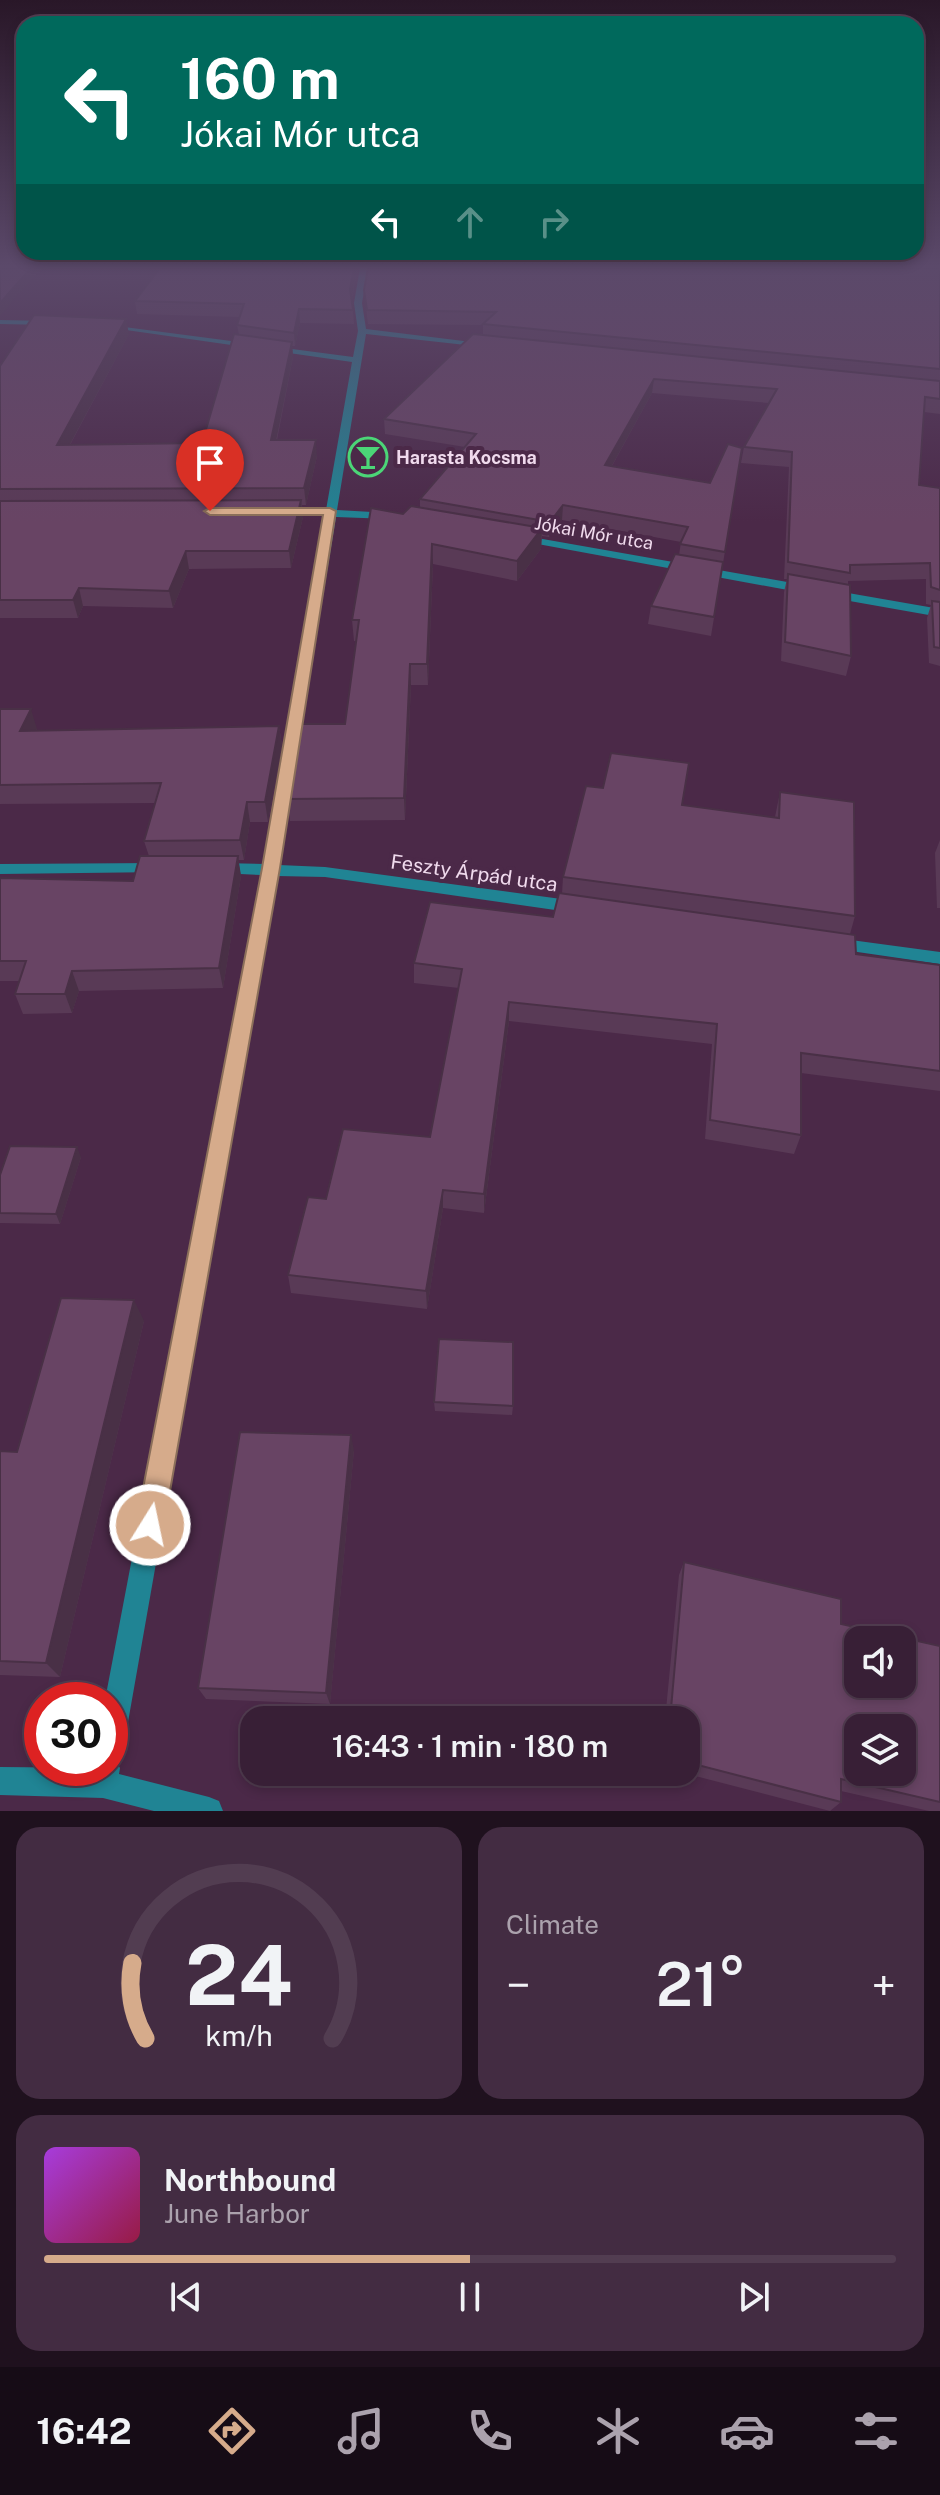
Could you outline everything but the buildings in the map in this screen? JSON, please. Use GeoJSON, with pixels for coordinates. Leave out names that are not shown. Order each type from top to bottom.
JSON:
{"type":"FeatureCollection","features":[{"type":"Feature","properties":{"kind":"street"},"geometry":{"type":"LineString","coordinates":[[300,353],[356,360]]}},
{"type":"Feature","properties":{"kind":"street"},"geometry":{"type":"LineString","coordinates":[[122,1682],[271,868],[358,353]]}},
{"type":"Feature","properties":{"kind":"street"},"geometry":{"type":"LineString","coordinates":[[267,511],[330,511],[396,517]]}},
{"type":"Feature","properties":{"kind":"street","name":"Jókai Mór utca"},"geometry":{"type":"LineString","coordinates":[[503,535],[940,613]]}},
{"type":"Feature","properties":{"kind":"street"},"geometry":{"type":"LineString","coordinates":[[0,869],[175,868]]}},
{"type":"Feature","properties":{"kind":"street","name":"Feszty Árpád utca"},"geometry":{"type":"LineString","coordinates":[[207,868],[325,872],[593,910]]}},
{"type":"Feature","properties":{"kind":"street"},"geometry":{"type":"LineString","coordinates":[[814,941],[940,958]]}},
{"type":"Feature","properties":{"kind":"street"},"geometry":{"type":"LineString","coordinates":[[0,1781],[24,1780]]}},
{"type":"Feature","properties":{"kind":"street"},"geometry":{"type":"LineString","coordinates":[[128,1784],[209,1811]]}},
{"type":"Feature","properties":{"kind":"place","name":"Harasta Kocsma"},"geometry":{"type":"Point","coordinates":[368,457]}},
{"type":"Feature","properties":{"kind":"route"},"geometry":{"type":"LineString","coordinates":[[150,1525],[271,868],[330,511],[210,511]]}}]}
